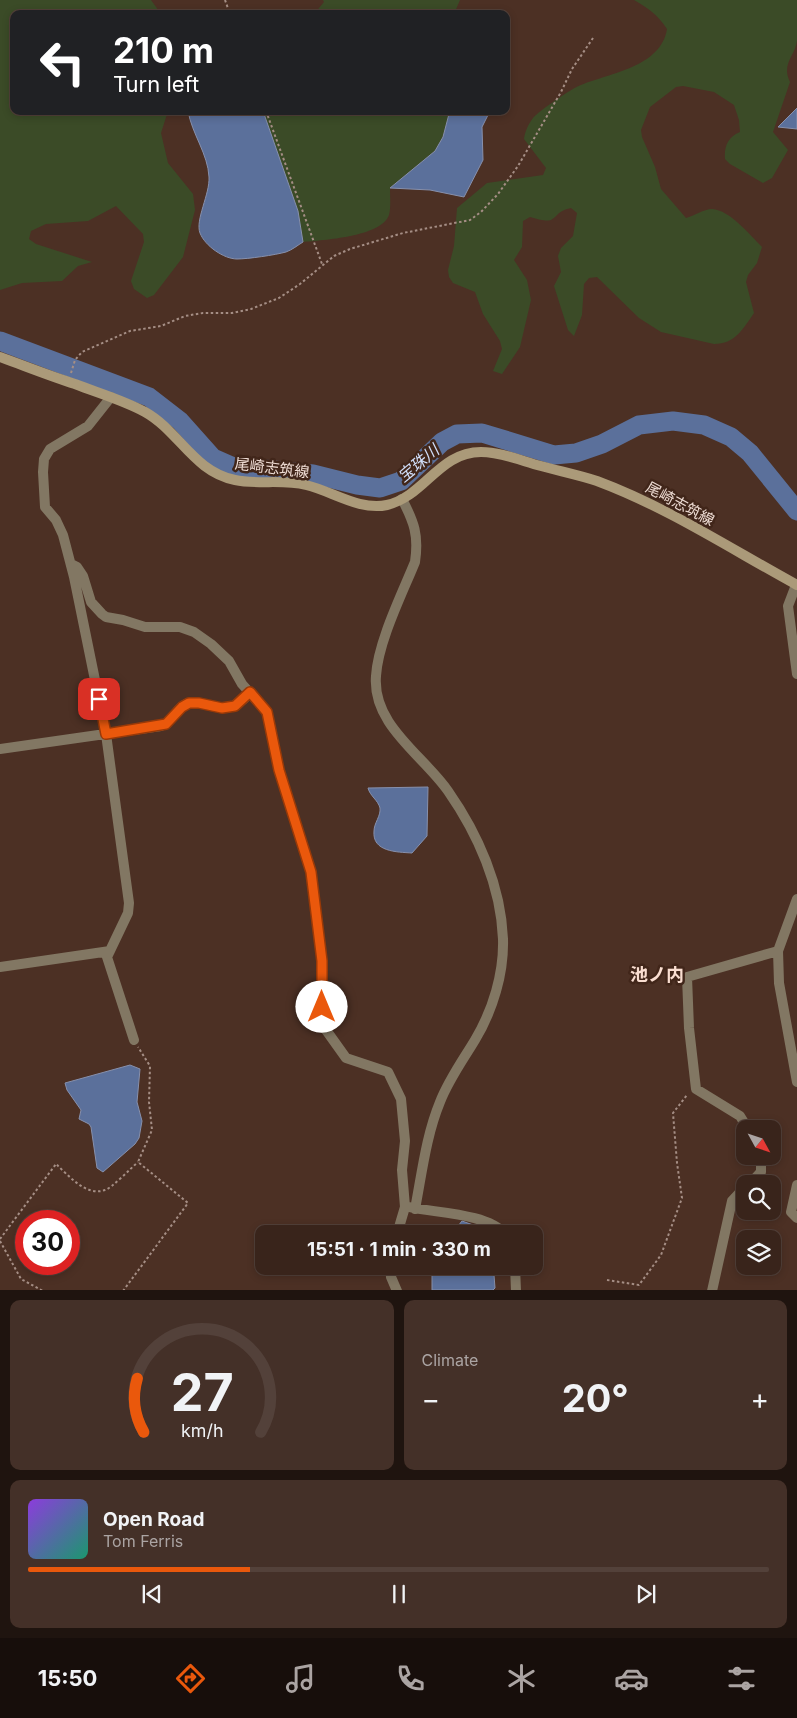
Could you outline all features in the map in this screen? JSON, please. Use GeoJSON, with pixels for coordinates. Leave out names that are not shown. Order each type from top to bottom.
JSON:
{"type":"FeatureCollection","features":[{"type":"Feature","properties":{"kind":"main road","name":"尾崎志筑線"},"geometry":{"type":"LineString","coordinates":[[0,357],[111,397],[146,413],[170,433],[200,463],[217,475],[237,481],[305,484],[364,505],[386,505],[402,499],[419,488],[439,468],[458,455],[481,452],[504,456],[595,481],[634,497],[684,522],[797,585]]}},
{"type":"Feature","properties":{"kind":"street"},"geometry":{"type":"LineString","coordinates":[[111,397],[92,424],[54,446],[48,452],[44,459],[43,472],[44,507],[61,529],[71,564],[106,734],[129,903],[128,914],[107,957],[134,1040]]}},
{"type":"Feature","properties":{"kind":"street"},"geometry":{"type":"LineString","coordinates":[[402,499],[416,530],[415,562],[379,657],[376,677],[377,694],[381,707],[392,726],[438,777],[471,829],[482,852],[497,895],[503,937],[501,967],[492,1003],[484,1025],[453,1075],[440,1102],[410,1208],[402,1225]]}},
{"type":"Feature","properties":{"kind":"street"},"geometry":{"type":"LineString","coordinates":[[71,564],[83,576],[91,602],[102,614],[106,617],[129,621],[145,627],[180,627],[194,632],[211,644],[229,661],[242,684],[267,712],[279,770],[311,872],[322,961],[321,1023],[346,1058],[388,1072],[401,1099],[405,1141],[402,1170],[410,1208]]}},
{"type":"Feature","properties":{"kind":"street"},"geometry":{"type":"LineString","coordinates":[[797,585],[788,606],[797,674]]}},
{"type":"Feature","properties":{"kind":"street"},"geometry":{"type":"LineString","coordinates":[[0,749],[166,724],[182,707],[189,703],[222,708],[235,706],[250,692]]}},
{"type":"Feature","properties":{"kind":"street"},"geometry":{"type":"LineString","coordinates":[[797,899],[778,951],[779,983],[797,1082]]}},
{"type":"Feature","properties":{"kind":"street"},"geometry":{"type":"LineString","coordinates":[[0,967],[110,951]]}},
{"type":"Feature","properties":{"kind":"street"},"geometry":{"type":"LineString","coordinates":[[742,1120],[740,1116],[696,1089],[689,1028],[687,977],[778,951]]}},
{"type":"Feature","properties":{"kind":"street"},"geometry":{"type":"LineString","coordinates":[[797,1184],[791,1212],[797,1218]]}},
{"type":"Feature","properties":{"kind":"street"},"geometry":{"type":"LineString","coordinates":[[712,1290],[732,1200],[736,1196]]}},
{"type":"Feature","properties":{"kind":"street"},"geometry":{"type":"LineString","coordinates":[[410,1208],[473,1217],[493,1225]]}},
{"type":"Feature","properties":{"kind":"street"},"geometry":{"type":"LineString","coordinates":[[390,1275],[397,1290]]}},
{"type":"Feature","properties":{"kind":"street"},"geometry":{"type":"LineString","coordinates":[[515,1275],[516,1290]]}},
{"type":"Feature","properties":{"kind":"path"},"geometry":{"type":"LineString","coordinates":[[70,375],[75,360],[82,352],[130,331],[161,326],[185,316],[203,313],[232,313],[252,309],[279,298],[300,284],[322,264],[350,249],[403,233],[470,220],[481,212],[498,194],[518,166],[561,92],[572,69],[593,38]]}},
{"type":"Feature","properties":{"kind":"path"},"geometry":{"type":"LineString","coordinates":[[267,115],[322,264]]}},
{"type":"Feature","properties":{"kind":"path"},"geometry":{"type":"LineString","coordinates":[[43,1290],[21,1279],[0,1240],[56,1164],[80,1185],[91,1191],[106,1190],[138,1162],[152,1130],[149,1102],[150,1066],[134,1040]]}},
{"type":"Feature","properties":{"kind":"path"},"geometry":{"type":"LineString","coordinates":[[607,1280],[639,1285],[661,1255],[682,1198],[673,1113],[686,1096],[696,1089]]}},
{"type":"Feature","properties":{"kind":"path"},"geometry":{"type":"LineString","coordinates":[[123,1290],[188,1203],[138,1162]]}},
{"type":"Feature","properties":{"kind":"green space"},"geometry":{"type":"Polygon","coordinates":[[[0,0],[151,0],[158,10],[10,10],[10,115],[167,115],[161,133],[168,163],[193,194],[195,210],[183,257],[154,295],[147,298],[134,289],[131,281],[144,242],[143,234],[116,206],[88,221],[46,224],[31,231],[29,239],[36,244],[92,262],[78,266],[62,281],[22,283],[0,290],[0,0]]]}},
{"type":"Feature","properties":{"kind":"green space"},"geometry":{"type":"Polygon","coordinates":[[[323,0],[460,0],[456,10],[317,10],[324,2],[323,0]]]}},
{"type":"Feature","properties":{"kind":"green space"},"geometry":{"type":"Polygon","coordinates":[[[634,0],[797,0],[797,41],[787,70],[790,82],[773,132],[788,150],[772,178],[763,183],[730,164],[725,159],[725,150],[728,142],[732,136],[740,132],[739,120],[734,105],[714,92],[683,86],[676,87],[650,107],[641,130],[661,189],[686,218],[709,209],[719,210],[733,218],[762,247],[757,263],[748,275],[746,282],[754,313],[742,330],[733,338],[714,344],[661,332],[639,318],[597,277],[589,278],[584,284],[582,315],[574,336],[568,330],[554,286],[561,272],[558,256],[561,248],[573,236],[577,213],[571,208],[564,210],[547,221],[530,217],[523,221],[522,247],[514,260],[527,280],[531,300],[520,347],[502,374],[493,371],[502,349],[500,341],[483,314],[475,292],[453,283],[449,277],[448,270],[454,246],[457,208],[487,183],[543,175],[546,168],[524,139],[527,128],[533,118],[548,105],[577,87],[633,67],[655,52],[663,42],[667,29],[652,12],[634,0]]]}},
{"type":"Feature","properties":{"kind":"green space"},"geometry":{"type":"Polygon","coordinates":[[[264,115],[449,115],[443,137],[435,151],[390,188],[389,215],[384,222],[375,228],[351,236],[303,242],[298,211],[264,115]]]}},
{"type":"Feature","properties":{"kind":"water"},"geometry":{"type":"Polygon","coordinates":[[[797,108],[797,129],[778,127],[797,108]]]}},
{"type":"Feature","properties":{"kind":"water"},"geometry":{"type":"Polygon","coordinates":[[[189,115],[264,115],[298,211],[303,242],[286,252],[262,257],[237,259],[226,257],[206,243],[200,233],[199,221],[209,184],[208,169],[189,115]]]}},
{"type":"Feature","properties":{"kind":"water"},"geometry":{"type":"Polygon","coordinates":[[[449,115],[488,115],[482,127],[483,160],[464,197],[430,190],[390,188],[435,151],[443,137],[449,115]]]}},
{"type":"Feature","properties":{"kind":"water"},"geometry":{"type":"Polygon","coordinates":[[[428,787],[427,836],[412,853],[387,850],[381,847],[374,838],[375,825],[380,808],[368,788],[428,787]]]}},
{"type":"Feature","properties":{"kind":"water"},"geometry":{"type":"Polygon","coordinates":[[[130,1065],[140,1069],[137,1102],[142,1121],[139,1138],[135,1144],[103,1172],[97,1168],[91,1127],[79,1119],[81,1110],[67,1090],[65,1083],[130,1065]]]}},
{"type":"Feature","properties":{"kind":"water"},"geometry":{"type":"Polygon","coordinates":[[[462,1221],[473,1225],[459,1225],[462,1221]]]}},
{"type":"Feature","properties":{"kind":"water"},"geometry":{"type":"Polygon","coordinates":[[[432,1275],[494,1275],[495,1288],[493,1290],[432,1290],[432,1275]]]}},
{"type":"Feature","properties":{"kind":"waterway","name":"宝珠川"},"geometry":{"type":"LineString","coordinates":[[0,341],[149,397],[180,421],[213,458],[238,469],[264,469],[313,474],[357,485],[380,488],[401,481],[442,442],[457,434],[482,433],[554,455],[576,453],[602,444],[639,425],[673,421],[704,425],[731,437],[750,453],[797,511]]}},
{"type":"Feature","properties":{"kind":"district","name":"池ノ内"},"geometry":{"type":"Point","coordinates":[657,975]}},
{"type":"Feature","properties":{"kind":"route"},"geometry":{"type":"LineString","coordinates":[[99,699],[106,734],[161,726],[169,723],[185,704],[189,703],[194,702],[222,708],[235,706],[250,692],[267,712],[279,770],[311,872],[322,961],[322,1007]]}}]}
